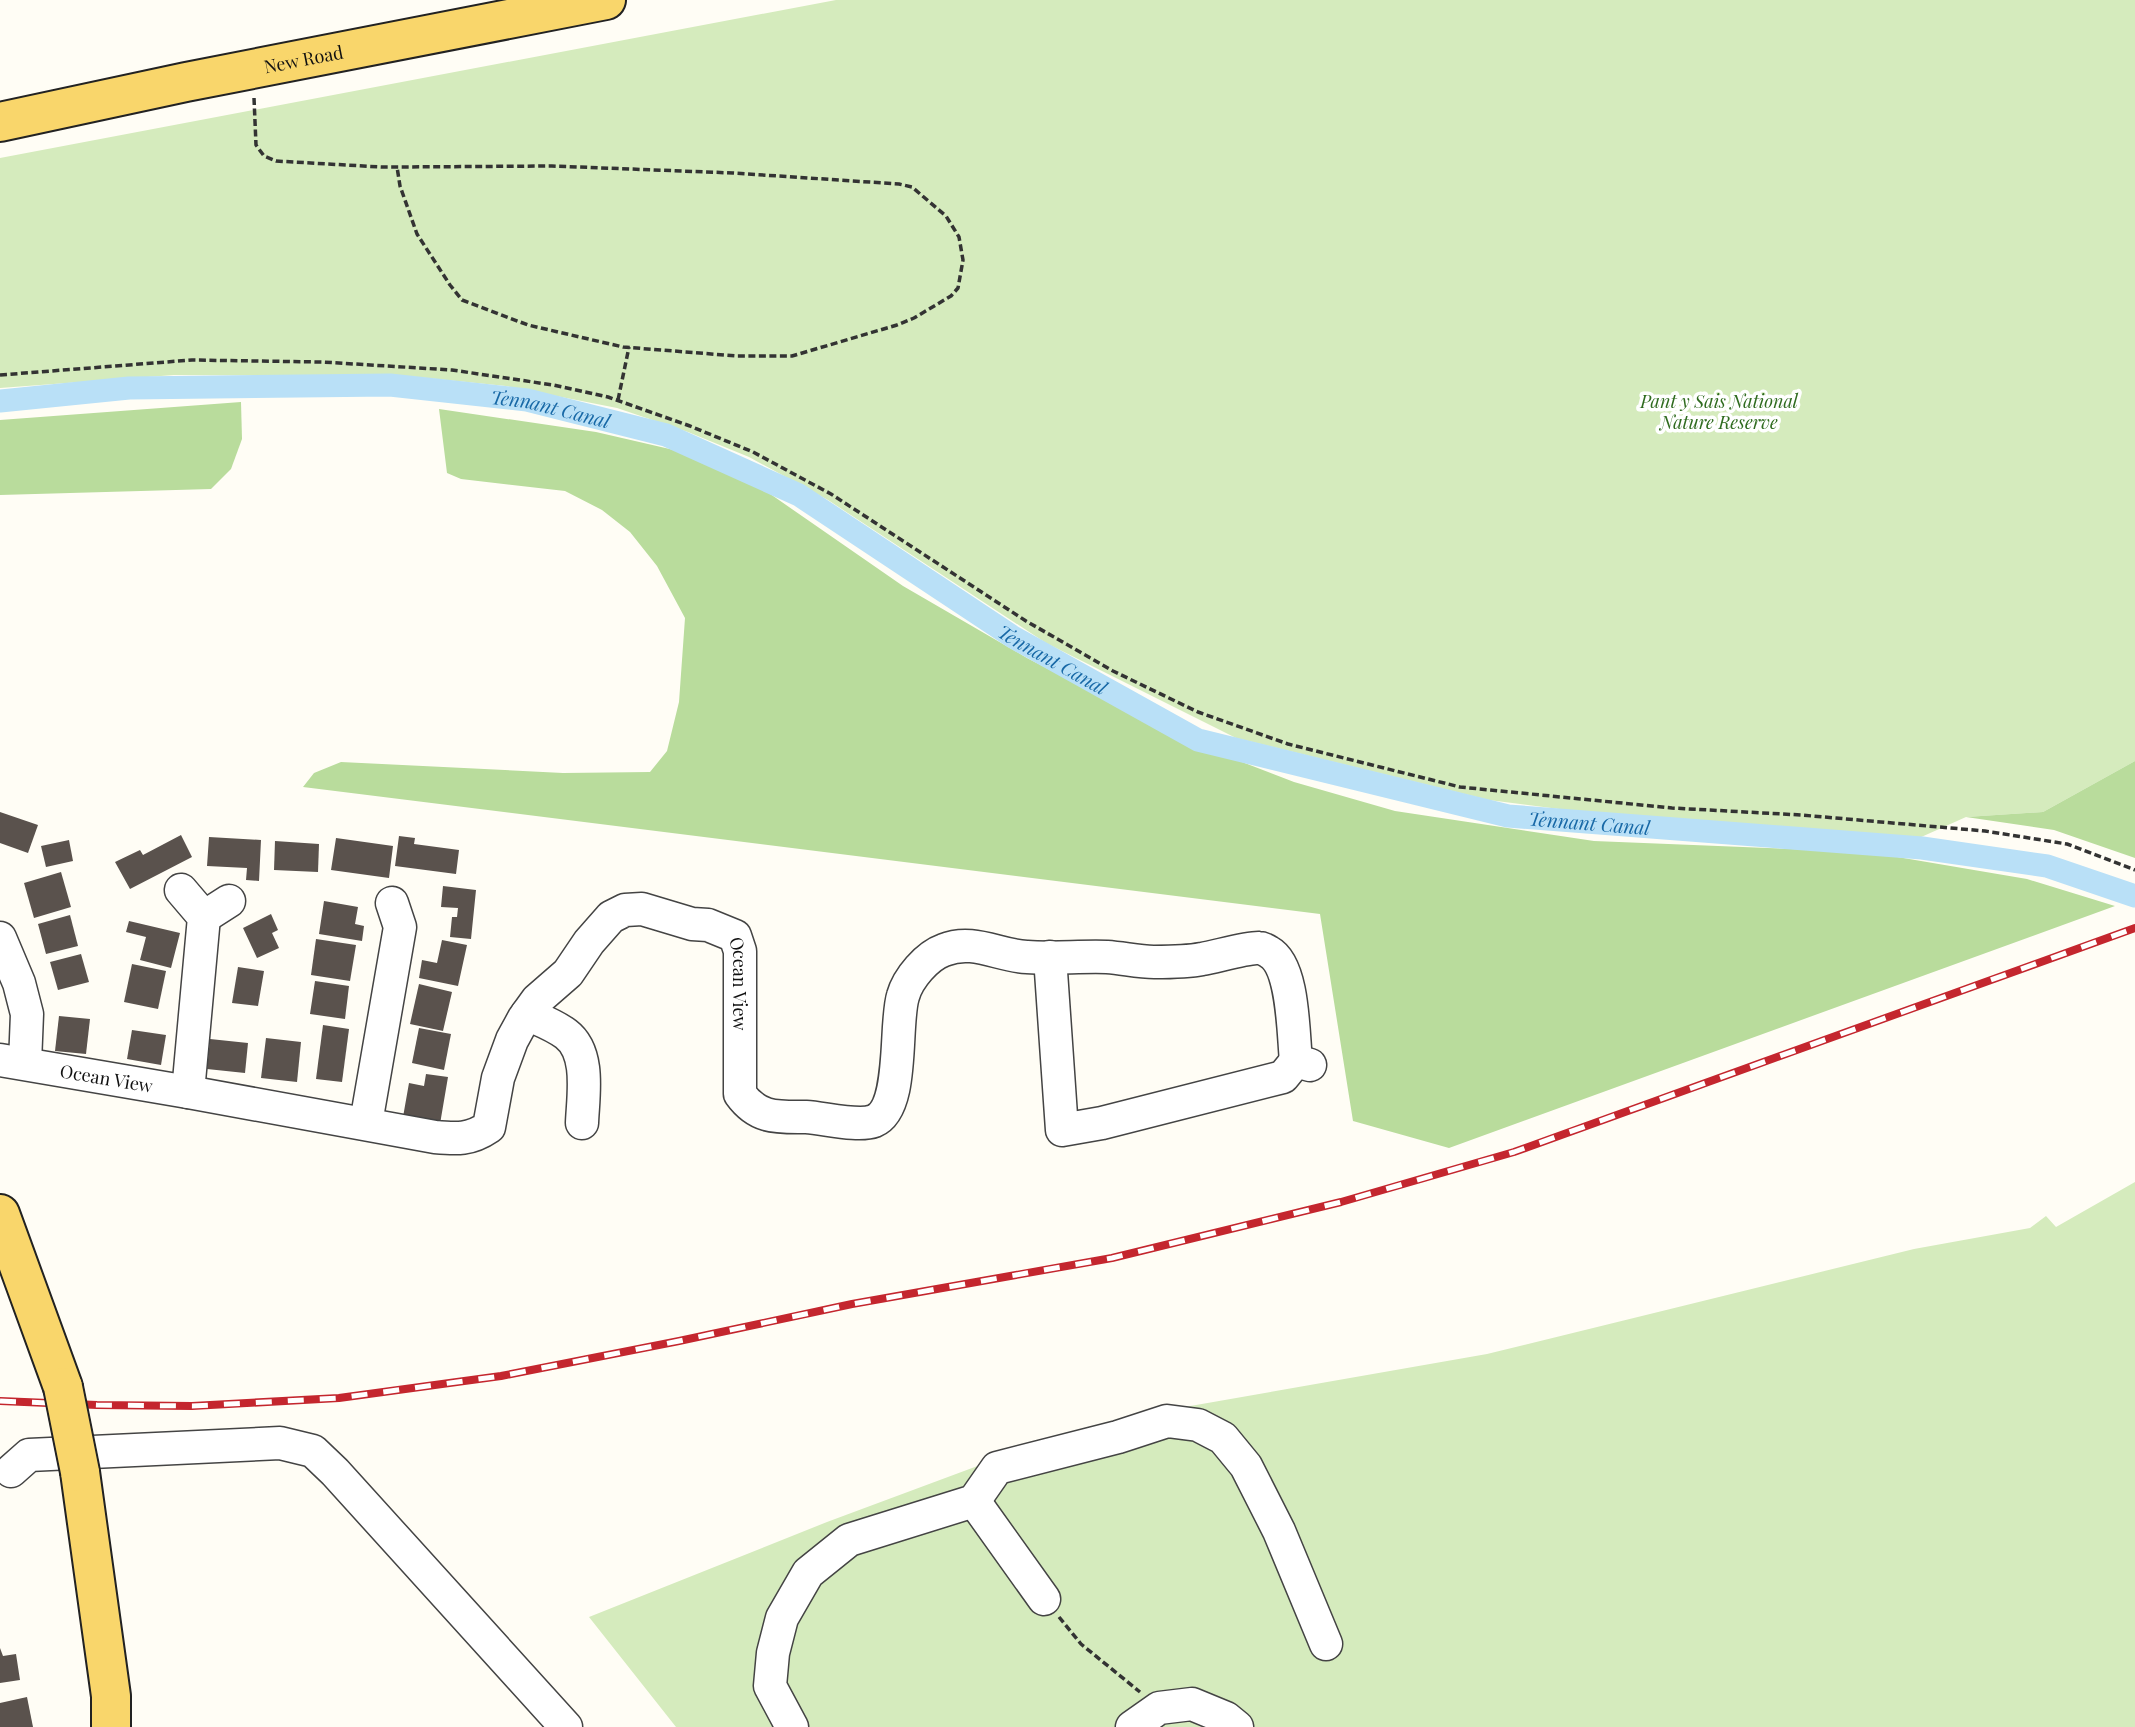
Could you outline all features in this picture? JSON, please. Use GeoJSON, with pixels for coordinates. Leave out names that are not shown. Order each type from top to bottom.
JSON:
{"type":"FeatureCollection","features":[{"type":"Feature","properties":{"kind":"main road","name":"New Road"},"geometry":{"type":"LineString","coordinates":[[0,122],[254,68],[606,0]]}},
{"type":"Feature","properties":{"kind":"main road"},"geometry":{"type":"LineString","coordinates":[[0,1214],[63,1387],[80,1472],[111,1696],[111,1727]]}},
{"type":"Feature","properties":{"kind":"street"},"geometry":{"type":"LineString","coordinates":[[181,890],[217,909],[188,1091]]}},
{"type":"Feature","properties":{"kind":"street","name":"Ocean View"},"geometry":{"type":"LineString","coordinates":[[0,938],[19,983],[27,1014],[13,1061],[366,1123],[435,1138],[462,1139],[476,1136],[489,1127],[498,1078],[512,1040],[527,1014],[537,1000],[568,973],[589,942],[611,917],[625,910],[642,909],[692,924],[708,925],[735,936],[740,951],[740,1094],[748,1105],[774,1117],[845,1122],[874,1121],[886,1112],[892,1096],[903,996],[912,978],[926,962],[943,950],[961,946],[980,946],[1024,957],[1049,957],[1109,957],[1152,962],[1200,960],[1259,948],[1271,953],[1282,965],[1288,980],[1303,1063],[1283,1077],[1102,1123],[1062,1130],[1049,957]]}},
{"type":"Feature","properties":{"kind":"street"},"geometry":{"type":"LineString","coordinates":[[366,1123],[406,920]]}},
{"type":"Feature","properties":{"kind":"street"},"geometry":{"type":"LineString","coordinates":[[527,1014],[568,1035],[575,1044],[584,1071],[582,1122]]}},
{"type":"Feature","properties":{"kind":"street"},"geometry":{"type":"LineString","coordinates":[[792,1727],[770,1686],[772,1653],[782,1618],[808,1573],[849,1540],[974,1501],[997,1468],[1118,1437],[1167,1421],[1198,1425],[1223,1438],[1246,1466],[1279,1531],[1326,1644]]}},
{"type":"Feature","properties":{"kind":"street"},"geometry":{"type":"LineString","coordinates":[[11,1471],[29,1455],[280,1443],[313,1451],[566,1727]]}},
{"type":"Feature","properties":{"kind":"street"},"geometry":{"type":"LineString","coordinates":[[974,1501],[1044,1600]]}},
{"type":"Feature","properties":{"kind":"street"},"geometry":{"type":"LineString","coordinates":[[1132,1727],[1159,1708],[1192,1704],[1226,1718],[1237,1727]]}},
{"type":"Feature","properties":{"kind":"path"},"geometry":{"type":"LineString","coordinates":[[254,68],[256,145],[264,156],[276,160],[397,167],[552,166],[663,170],[899,184],[912,187],[946,216],[959,237],[963,260],[958,288],[951,296],[914,318],[792,356],[737,356],[629,347],[528,325],[462,300],[417,234],[400,186],[397,167]]}},
{"type":"Feature","properties":{"kind":"path"},"geometry":{"type":"LineString","coordinates":[[618,401],[629,347]]}},
{"type":"Feature","properties":{"kind":"path"},"geometry":{"type":"LineString","coordinates":[[0,375],[192,360],[322,362],[452,370],[553,385],[618,401],[753,452],[831,494],[1027,621],[1114,671],[1198,712],[1288,744],[1460,787],[1672,808],[1801,815],[1985,831],[2067,844],[2135,870]]}},
{"type":"Feature","properties":{"kind":"path"},"geometry":{"type":"LineString","coordinates":[[1044,1600],[1081,1644],[1159,1708]]}},
{"type":"Feature","properties":{"kind":"green space","name":"Pant y Sais National Nature Reserve"},"geometry":{"type":"Polygon","coordinates":[[[836,0],[2135,0],[2135,761],[2043,812],[1966,817],[1919,838],[1629,818],[1489,800],[1236,738],[1046,643],[828,500],[749,457],[688,432],[617,408],[506,386],[407,376],[174,375],[0,388],[0,158],[836,0]]]}},
{"type":"Feature","properties":{"kind":"green space"},"geometry":{"type":"Polygon","coordinates":[[[241,402],[242,439],[231,469],[211,489],[0,495],[0,420],[241,402]]]}},
{"type":"Feature","properties":{"kind":"green space"},"geometry":{"type":"Polygon","coordinates":[[[439,409],[596,432],[674,450],[750,480],[903,586],[1027,658],[1185,740],[1294,782],[1395,811],[1594,841],[1868,852],[2027,879],[2115,906],[1449,1148],[1353,1121],[1320,914],[303,787],[314,773],[341,762],[563,773],[650,772],[667,751],[679,702],[685,618],[657,566],[630,532],[602,510],[565,491],[461,479],[447,473],[439,409]]]}},
{"type":"Feature","properties":{"kind":"green space"},"geometry":{"type":"Polygon","coordinates":[[[2135,761],[2135,858],[2054,830],[1966,817],[2043,812],[2135,761]]]}},
{"type":"Feature","properties":{"kind":"green space"},"geometry":{"type":"Polygon","coordinates":[[[2135,1182],[2135,1727],[676,1727],[589,1617],[827,1522],[999,1458],[1156,1412],[1487,1354],[1914,1249],[2030,1228],[2046,1216],[2056,1227],[2135,1182]]]}},
{"type":"Feature","properties":{"kind":"building"},"geometry":{"type":"Polygon","coordinates":[[[0,812],[38,825],[28,853],[0,843],[0,812]]]}},
{"type":"Feature","properties":{"kind":"building"},"geometry":{"type":"Polygon","coordinates":[[[181,835],[192,857],[130,889],[115,862],[140,850],[143,855],[181,835]]]}},
{"type":"Feature","properties":{"kind":"building"},"geometry":{"type":"Polygon","coordinates":[[[399,836],[415,838],[414,844],[459,850],[456,874],[395,866],[399,836]]]}},
{"type":"Feature","properties":{"kind":"building"},"geometry":{"type":"Polygon","coordinates":[[[209,837],[261,840],[259,881],[246,880],[247,868],[207,866],[209,837]]]}},
{"type":"Feature","properties":{"kind":"building"},"geometry":{"type":"Polygon","coordinates":[[[336,838],[393,846],[389,878],[331,870],[336,838]]]}},
{"type":"Feature","properties":{"kind":"building"},"geometry":{"type":"Polygon","coordinates":[[[69,840],[73,861],[46,867],[41,846],[69,840]]]}},
{"type":"Feature","properties":{"kind":"building"},"geometry":{"type":"Polygon","coordinates":[[[275,841],[319,844],[318,872],[274,870],[275,841]]]}},
{"type":"Feature","properties":{"kind":"building"},"geometry":{"type":"Polygon","coordinates":[[[61,872],[71,907],[34,918],[24,883],[61,872]]]}},
{"type":"Feature","properties":{"kind":"building"},"geometry":{"type":"Polygon","coordinates":[[[443,886],[476,890],[471,939],[450,937],[452,917],[457,917],[458,908],[441,907],[443,886]]]}},
{"type":"Feature","properties":{"kind":"building"},"geometry":{"type":"Polygon","coordinates":[[[324,901],[358,907],[355,924],[364,926],[362,941],[319,934],[324,901]]]}},
{"type":"Feature","properties":{"kind":"building"},"geometry":{"type":"Polygon","coordinates":[[[271,914],[278,930],[272,933],[279,948],[257,958],[243,928],[271,914]]]}},
{"type":"Feature","properties":{"kind":"building"},"geometry":{"type":"Polygon","coordinates":[[[70,915],[78,946],[46,954],[38,924],[70,915]]]}},
{"type":"Feature","properties":{"kind":"building"},"geometry":{"type":"Polygon","coordinates":[[[129,921],[180,933],[171,968],[140,960],[146,937],[126,932],[129,921]]]}},
{"type":"Feature","properties":{"kind":"building"},"geometry":{"type":"Polygon","coordinates":[[[316,939],[356,945],[350,981],[311,975],[316,939]]]}},
{"type":"Feature","properties":{"kind":"building"},"geometry":{"type":"Polygon","coordinates":[[[442,940],[467,945],[458,986],[419,978],[422,960],[437,963],[442,940]]]}},
{"type":"Feature","properties":{"kind":"building"},"geometry":{"type":"Polygon","coordinates":[[[81,954],[89,982],[58,990],[50,962],[81,954]]]}},
{"type":"Feature","properties":{"kind":"building"},"geometry":{"type":"Polygon","coordinates":[[[132,964],[166,971],[158,1009],[124,1002],[132,964]]]}},
{"type":"Feature","properties":{"kind":"building"},"geometry":{"type":"Polygon","coordinates":[[[238,967],[264,971],[258,1006],[232,1003],[238,967]]]}},
{"type":"Feature","properties":{"kind":"building"},"geometry":{"type":"Polygon","coordinates":[[[315,981],[349,986],[345,1019],[310,1014],[315,981]]]}},
{"type":"Feature","properties":{"kind":"building"},"geometry":{"type":"Polygon","coordinates":[[[419,984],[452,992],[443,1031],[410,1024],[419,984]]]}},
{"type":"Feature","properties":{"kind":"building"},"geometry":{"type":"Polygon","coordinates":[[[59,1016],[90,1019],[86,1054],[55,1051],[59,1016]]]}},
{"type":"Feature","properties":{"kind":"building"},"geometry":{"type":"Polygon","coordinates":[[[323,1025],[349,1029],[342,1082],[316,1079],[323,1025]]]}},
{"type":"Feature","properties":{"kind":"building"},"geometry":{"type":"Polygon","coordinates":[[[419,1028],[451,1034],[444,1070],[412,1063],[419,1028]]]}},
{"type":"Feature","properties":{"kind":"building"},"geometry":{"type":"Polygon","coordinates":[[[132,1030],[166,1035],[161,1065],[127,1059],[132,1030]]]}},
{"type":"Feature","properties":{"kind":"building"},"geometry":{"type":"Polygon","coordinates":[[[266,1038],[301,1042],[297,1082],[261,1078],[266,1038]]]}},
{"type":"Feature","properties":{"kind":"building"},"geometry":{"type":"Polygon","coordinates":[[[210,1039],[248,1043],[245,1073],[207,1069],[210,1039]]]}},
{"type":"Feature","properties":{"kind":"building"},"geometry":{"type":"Polygon","coordinates":[[[426,1074],[448,1077],[440,1124],[403,1117],[409,1083],[424,1086],[426,1074]]]}},
{"type":"Feature","properties":{"kind":"building"},"geometry":{"type":"Polygon","coordinates":[[[0,1648],[3,1656],[16,1654],[20,1680],[0,1683],[0,1648]]]}},
{"type":"Feature","properties":{"kind":"building"},"geometry":{"type":"Polygon","coordinates":[[[27,1697],[33,1727],[0,1727],[0,1703],[27,1697]]]}},
{"type":"Feature","properties":{"kind":"waterway","name":"Tennant Canal"},"geometry":{"type":"LineString","coordinates":[[0,401],[129,388],[390,385],[527,400],[666,435],[799,495],[1013,637],[1198,740],[1508,816],[1922,848],[2047,866],[2135,896]]}},
{"type":"Feature","properties":{"kind":"railway"},"geometry":{"type":"LineString","coordinates":[[0,1401],[192,1406],[339,1398],[501,1376],[852,1304],[1112,1258],[1341,1202],[1514,1152],[2135,928]]}}]}
